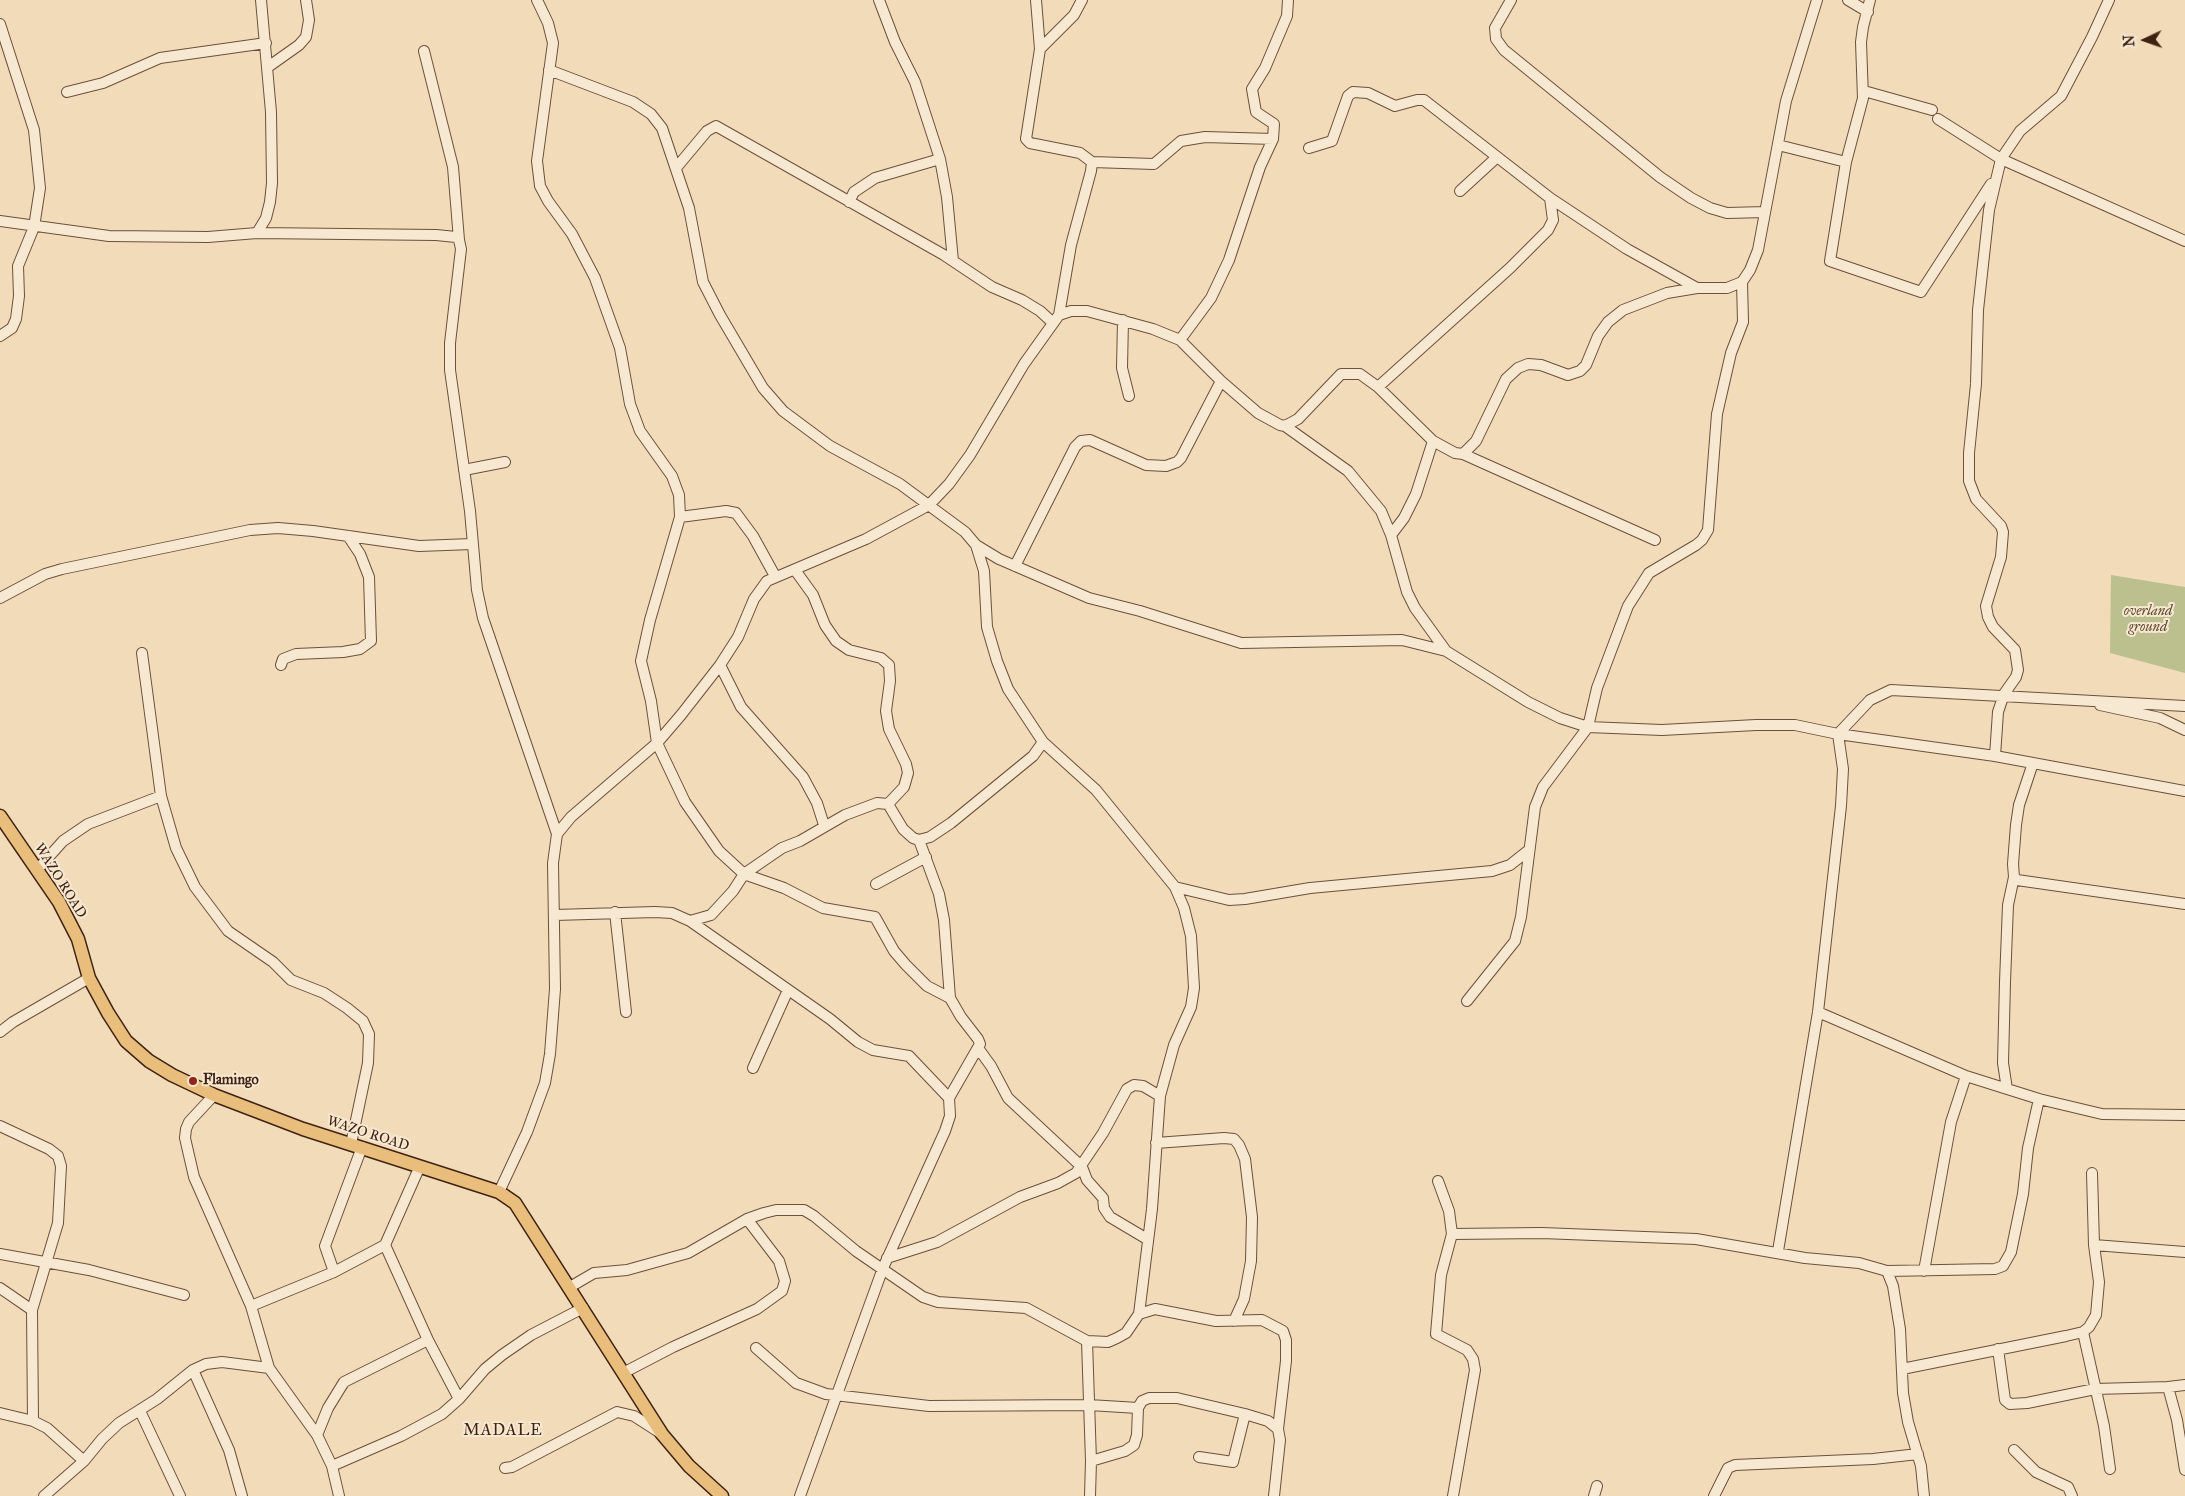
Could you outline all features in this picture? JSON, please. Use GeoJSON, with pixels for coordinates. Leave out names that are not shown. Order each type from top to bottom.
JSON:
{"type":"FeatureCollection","features":[{"type":"Feature","properties":{"kind":"main road","name":"WAZO ROAD"},"geometry":{"type":"LineString","coordinates":[[0,816],[59,902],[78,939],[89,978],[126,1041],[149,1061],[172,1075],[214,1095],[303,1129],[499,1192],[515,1203],[662,1434],[690,1466],[722,1496]]}},
{"type":"Feature","properties":{"kind":"street"},"geometry":{"type":"LineString","coordinates":[[257,233],[266,218],[272,183],[268,67],[262,0]]}},
{"type":"Feature","properties":{"kind":"street"},"geometry":{"type":"LineString","coordinates":[[268,67],[300,45],[306,37],[309,20],[306,0]]}},
{"type":"Feature","properties":{"kind":"street"},"geometry":{"type":"LineString","coordinates":[[537,0],[548,23],[553,43],[537,161],[540,186],[548,202],[572,234],[595,278],[620,348],[630,404],[640,431],[672,476],[679,495],[680,517],[650,620],[641,660],[651,701],[657,743],[685,802],[719,852],[744,874],[784,888],[823,908],[875,917],[894,951],[906,965],[927,986],[950,998]]}},
{"type":"Feature","properties":{"kind":"street"},"geometry":{"type":"LineString","coordinates":[[879,0],[892,35],[915,82],[940,159],[947,197],[953,261]]}},
{"type":"Feature","properties":{"kind":"street"},"geometry":{"type":"LineString","coordinates":[[1036,0],[1040,49],[1026,139],[1030,143],[1080,153],[1092,162],[1154,164],[1180,141],[1205,137],[1273,139]]}},
{"type":"Feature","properties":{"kind":"street"},"geometry":{"type":"LineString","coordinates":[[1040,49],[1074,15],[1082,0]]}},
{"type":"Feature","properties":{"kind":"street"},"geometry":{"type":"LineString","coordinates":[[1180,340],[1210,298],[1229,260],[1260,167],[1273,139],[1274,124],[1256,112],[1252,89],[1265,68],[1287,16],[1288,0]]}},
{"type":"Feature","properties":{"kind":"street"},"geometry":{"type":"LineString","coordinates":[[1511,0],[1495,28],[1496,39],[1504,50],[1660,177],[1691,198],[1710,208],[1727,213],[1765,212]]}},
{"type":"Feature","properties":{"kind":"street"},"geometry":{"type":"LineString","coordinates":[[1463,454],[1476,441],[1506,379],[1518,368],[1528,364],[1541,365],[1568,375],[1580,371],[1586,365],[1598,336],[1608,322],[1623,310],[1667,293],[1697,288],[1727,288],[1742,282],[1750,270],[1758,250],[1786,101],[1816,0]]}},
{"type":"Feature","properties":{"kind":"street"},"geometry":{"type":"LineString","coordinates":[[1848,0],[1868,12]]}},
{"type":"Feature","properties":{"kind":"street"},"geometry":{"type":"LineString","coordinates":[[1870,0],[1861,42],[1864,91],[1846,162],[1830,261],[1921,292],[1996,177]]}},
{"type":"Feature","properties":{"kind":"street"},"geometry":{"type":"LineString","coordinates":[[1995,756],[1998,712],[2004,694],[2016,677],[2018,670],[2014,650],[1993,626],[1986,606],[2001,557],[2004,538],[2001,526],[1976,499],[1970,488],[1969,472],[1983,255],[1996,177],[2001,159],[2020,131],[2061,96],[2109,0]]}},
{"type":"Feature","properties":{"kind":"street"},"geometry":{"type":"LineString","coordinates":[[0,24],[34,130],[40,188],[34,227],[18,266],[20,296],[16,319],[12,328],[0,336]]}},
{"type":"Feature","properties":{"kind":"street"},"geometry":{"type":"LineString","coordinates":[[67,92],[103,83],[160,58],[266,43]]}},
{"type":"Feature","properties":{"kind":"street"},"geometry":{"type":"LineString","coordinates":[[424,51],[453,168],[461,250],[450,344],[450,370],[483,618],[557,834],[553,863],[556,915],[553,1024],[545,1083],[527,1132],[499,1192]]}},
{"type":"Feature","properties":{"kind":"street"},"geometry":{"type":"LineString","coordinates":[[549,70],[633,102],[651,114],[662,128],[688,208],[703,282],[763,388],[783,412],[808,432],[830,446],[900,484],[966,532],[976,545],[984,571],[987,627],[1008,689],[1043,742],[1096,790],[1176,886],[1191,936],[1194,988],[1191,1007],[1171,1052],[1160,1096],[1152,1210],[1139,1314],[1126,1333],[1108,1342],[1087,1341],[1026,1308],[931,1300],[856,1251],[804,1210],[776,1210],[747,1219],[688,1253],[627,1270],[594,1273],[570,1287]]}},
{"type":"Feature","properties":{"kind":"street"},"geometry":{"type":"LineString","coordinates":[[1309,148],[1332,140],[1348,96],[1351,93],[1360,91],[1395,106],[1424,100],[1496,158],[1550,198],[1627,249],[1697,288]]}},
{"type":"Feature","properties":{"kind":"street"},"geometry":{"type":"LineString","coordinates":[[1864,91],[1935,115],[2001,159],[2185,241]]}},
{"type":"Feature","properties":{"kind":"street"},"geometry":{"type":"LineString","coordinates":[[676,168],[707,131],[716,126],[953,261],[992,287],[1022,300],[1040,311],[1056,318],[1071,311],[1087,311],[1123,320],[1180,340],[1221,381],[1258,413],[1285,426],[1348,472],[1381,511],[1391,535],[1407,592],[1415,608],[1446,651]]}},
{"type":"Feature","properties":{"kind":"street"},"geometry":{"type":"LineString","coordinates":[[1778,146],[1846,162]]}},
{"type":"Feature","properties":{"kind":"street"},"geometry":{"type":"LineString","coordinates":[[1460,191],[1496,158]]}},
{"type":"Feature","properties":{"kind":"street"},"geometry":{"type":"LineString","coordinates":[[849,202],[854,192],[875,178],[940,159]]}},
{"type":"Feature","properties":{"kind":"street"},"geometry":{"type":"LineString","coordinates":[[557,834],[571,817],[657,743],[720,665],[744,627],[760,588],[775,576],[795,570],[866,539],[929,505],[949,484],[970,456],[1056,318],[1071,246],[1092,171],[1092,162]]}},
{"type":"Feature","properties":{"kind":"street"},"geometry":{"type":"LineString","coordinates":[[1378,387],[1503,275],[1548,230],[1553,220],[1550,198]]}},
{"type":"Feature","properties":{"kind":"street"},"geometry":{"type":"LineString","coordinates":[[0,221],[109,236],[208,237],[257,233],[436,235],[456,237],[459,240]]}},
{"type":"Feature","properties":{"kind":"street"},"geometry":{"type":"LineString","coordinates":[[1467,1001],[1515,942],[1521,916],[1535,807],[1543,788],[1588,727],[1593,715],[1597,688],[1628,606],[1649,573],[1696,545],[1702,540],[1708,530],[1717,414],[1731,353],[1743,322],[1742,282]]}},
{"type":"Feature","properties":{"kind":"street"},"geometry":{"type":"LineString","coordinates":[[1123,320],[1122,368],[1129,396]]}},
{"type":"Feature","properties":{"kind":"street"},"geometry":{"type":"LineString","coordinates":[[1285,426],[1298,419],[1341,374],[1360,374],[1378,387],[1433,441],[1455,453],[1463,454],[1655,540]]}},
{"type":"Feature","properties":{"kind":"street"},"geometry":{"type":"LineString","coordinates":[[1014,566],[1075,447],[1082,441],[1090,440],[1146,464],[1166,466],[1177,462],[1181,458],[1221,381]]}},
{"type":"Feature","properties":{"kind":"street"},"geometry":{"type":"LineString","coordinates":[[1391,535],[1404,518],[1416,494],[1433,441]]}},
{"type":"Feature","properties":{"kind":"street"},"geometry":{"type":"LineString","coordinates":[[464,470],[505,462]]}},
{"type":"Feature","properties":{"kind":"street"},"geometry":{"type":"LineString","coordinates":[[680,517],[726,511],[736,513],[753,536],[775,576]]}},
{"type":"Feature","properties":{"kind":"street"},"geometry":{"type":"LineString","coordinates":[[0,598],[45,574],[62,569],[250,530],[278,528],[419,546],[472,544]]}},
{"type":"Feature","properties":{"kind":"street"},"geometry":{"type":"LineString","coordinates":[[280,665],[283,659],[296,654],[343,652],[360,649],[369,644],[372,636],[370,585],[360,554],[348,536]]}},
{"type":"Feature","properties":{"kind":"street"},"geometry":{"type":"LineString","coordinates":[[976,545],[1014,566],[1088,598],[1140,611],[1241,643],[1402,640],[1446,651],[1528,702],[1560,718],[1588,727],[1662,730],[1795,726],[1838,734],[1995,756],[2185,791]]}},
{"type":"Feature","properties":{"kind":"street"},"geometry":{"type":"LineString","coordinates":[[795,570],[813,595],[825,625],[836,641],[849,650],[881,658],[889,665],[890,681],[886,711],[892,737],[906,764],[908,773],[904,787],[888,804]]}},
{"type":"Feature","properties":{"kind":"street"},"geometry":{"type":"LineString","coordinates":[[142,653],[161,796],[176,848],[187,872],[228,931],[273,962],[291,980],[324,993],[348,1008],[363,1021],[369,1034],[368,1062],[356,1145],[325,1246],[334,1272]]}},
{"type":"Feature","properties":{"kind":"street"},"geometry":{"type":"LineString","coordinates":[[720,665],[741,707],[803,777],[817,803],[824,825]]}},
{"type":"Feature","properties":{"kind":"street"},"geometry":{"type":"LineString","coordinates":[[1838,734],[1870,700],[1891,690],[2004,694],[2185,706]]}},
{"type":"Feature","properties":{"kind":"street"},"geometry":{"type":"LineString","coordinates":[[2077,699],[2160,718],[2185,730]]}},
{"type":"Feature","properties":{"kind":"street"},"geometry":{"type":"LineString","coordinates":[[1778,1251],[1818,1012],[1841,806],[1843,769],[1838,734]]}},
{"type":"Feature","properties":{"kind":"street"},"geometry":{"type":"LineString","coordinates":[[888,804],[903,829],[910,836],[919,840],[930,837],[951,823],[1033,756],[1043,742]]}},
{"type":"Feature","properties":{"kind":"street"},"geometry":{"type":"LineString","coordinates":[[2007,1089],[2003,1063],[2008,905],[2014,877],[2013,864],[2019,805],[2033,763]]}},
{"type":"Feature","properties":{"kind":"street"},"geometry":{"type":"LineString","coordinates":[[37,870],[63,841],[88,824],[161,796]]}},
{"type":"Feature","properties":{"kind":"street"},"geometry":{"type":"LineString","coordinates":[[690,922],[702,920],[721,906],[744,874],[782,848],[800,841],[824,825],[877,803],[888,804]]}},
{"type":"Feature","properties":{"kind":"street"},"geometry":{"type":"LineString","coordinates":[[919,840],[939,894],[944,920],[950,998],[961,1017],[978,1039],[978,1048],[949,1098]]}},
{"type":"Feature","properties":{"kind":"street"},"geometry":{"type":"LineString","coordinates":[[1176,886],[1229,900],[1245,899],[1310,888],[1492,871],[1510,865],[1529,850]]}},
{"type":"Feature","properties":{"kind":"street"},"geometry":{"type":"LineString","coordinates":[[876,884],[926,857]]}},
{"type":"Feature","properties":{"kind":"street"},"geometry":{"type":"LineString","coordinates":[[2014,877],[2021,882],[2185,904]]}},
{"type":"Feature","properties":{"kind":"street"},"geometry":{"type":"LineString","coordinates":[[556,915],[615,912],[672,913],[690,922],[866,1046],[886,1053],[909,1056],[949,1098],[951,1108],[945,1131],[883,1268],[800,1496]]}},
{"type":"Feature","properties":{"kind":"street"},"geometry":{"type":"LineString","coordinates":[[615,912],[626,1012]]}},
{"type":"Feature","properties":{"kind":"street"},"geometry":{"type":"LineString","coordinates":[[0,1032],[13,1022],[89,978]]}},
{"type":"Feature","properties":{"kind":"street"},"geometry":{"type":"LineString","coordinates":[[753,1068],[788,990]]}},
{"type":"Feature","properties":{"kind":"street"},"geometry":{"type":"LineString","coordinates":[[1818,1012],[1966,1076],[2039,1098],[2102,1114],[2185,1115]]}},
{"type":"Feature","properties":{"kind":"street"},"geometry":{"type":"LineString","coordinates":[[978,1048],[991,1066],[1008,1098],[1079,1170],[1102,1198],[1104,1208],[1110,1217],[1147,1239]]}},
{"type":"Feature","properties":{"kind":"street"},"geometry":{"type":"LineString","coordinates":[[1924,1271],[1951,1122],[1966,1076]]}},
{"type":"Feature","properties":{"kind":"street"},"geometry":{"type":"LineString","coordinates":[[887,1258],[937,1242],[1020,1197],[1058,1183],[1079,1170],[1127,1088],[1134,1085],[1143,1086],[1160,1096]]}},
{"type":"Feature","properties":{"kind":"street"},"geometry":{"type":"LineString","coordinates":[[214,1095],[189,1122],[186,1129],[185,1138],[194,1177],[251,1306],[269,1368],[317,1435],[332,1466],[339,1496]]}},
{"type":"Feature","properties":{"kind":"street"},"geometry":{"type":"LineString","coordinates":[[1452,1234],[1542,1233],[1668,1237],[1696,1239],[1778,1251],[1805,1258],[1859,1262],[1887,1271],[1995,1269],[2002,1266],[2008,1260],[2023,1194],[2028,1148],[2039,1098]]}},
{"type":"Feature","properties":{"kind":"street"},"geometry":{"type":"LineString","coordinates":[[0,1126],[49,1149],[58,1156],[62,1179],[58,1223],[32,1310],[33,1421]]}},
{"type":"Feature","properties":{"kind":"street"},"geometry":{"type":"LineString","coordinates":[[1156,1143],[1224,1138],[1234,1139],[1239,1145],[1245,1159],[1252,1217],[1251,1261],[1244,1299],[1234,1321]]}},
{"type":"Feature","properties":{"kind":"street"},"geometry":{"type":"LineString","coordinates":[[251,1306],[334,1272],[385,1245],[420,1166]]}},
{"type":"Feature","properties":{"kind":"street"},"geometry":{"type":"LineString","coordinates":[[1902,1369],[2083,1332],[2093,1322],[2098,1302],[2099,1282],[2094,1245],[2092,1173]]}},
{"type":"Feature","properties":{"kind":"street"},"geometry":{"type":"LineString","coordinates":[[1438,1181],[1449,1211],[1452,1234],[1441,1275],[1436,1334],[1467,1350],[1473,1359],[1476,1370],[1453,1496]]}},
{"type":"Feature","properties":{"kind":"street"},"geometry":{"type":"LineString","coordinates":[[623,1373],[757,1309],[782,1291],[784,1281],[779,1261],[747,1219]]}},
{"type":"Feature","properties":{"kind":"street"},"geometry":{"type":"LineString","coordinates":[[385,1245],[428,1340],[459,1399]]}},
{"type":"Feature","properties":{"kind":"street"},"geometry":{"type":"LineString","coordinates":[[2094,1245],[2185,1252]]}},
{"type":"Feature","properties":{"kind":"street"},"geometry":{"type":"LineString","coordinates":[[0,1254],[47,1261],[136,1280],[184,1295]]}},
{"type":"Feature","properties":{"kind":"street"},"geometry":{"type":"LineString","coordinates":[[1887,1271],[1893,1286],[1900,1329],[1903,1393],[1908,1422],[1918,1454],[1924,1496]]}},
{"type":"Feature","properties":{"kind":"street"},"geometry":{"type":"LineString","coordinates":[[0,1288],[32,1310]]}},
{"type":"Feature","properties":{"kind":"street"},"geometry":{"type":"LineString","coordinates":[[1142,1296],[1155,1309]]}},
{"type":"Feature","properties":{"kind":"street"},"geometry":{"type":"LineString","coordinates":[[332,1466],[429,1422],[459,1399],[474,1379],[502,1355],[532,1335],[583,1308]]}},
{"type":"Feature","properties":{"kind":"street"},"geometry":{"type":"LineString","coordinates":[[1139,1314],[1155,1309],[1216,1321],[1266,1320],[1282,1331],[1286,1361],[1278,1428],[1280,1440],[1274,1496]]}},
{"type":"Feature","properties":{"kind":"street"},"geometry":{"type":"LineString","coordinates":[[2083,1332],[2104,1426],[2110,1469]]}},
{"type":"Feature","properties":{"kind":"street"},"geometry":{"type":"LineString","coordinates":[[317,1435],[328,1408],[344,1382],[428,1340]]}},
{"type":"Feature","properties":{"kind":"street"},"geometry":{"type":"LineString","coordinates":[[1087,1341],[1091,1461],[1090,1496]]}},
{"type":"Feature","properties":{"kind":"street"},"geometry":{"type":"LineString","coordinates":[[756,1348],[796,1383],[809,1390],[837,1396],[929,1406],[1089,1406],[1138,1408]]}},
{"type":"Feature","properties":{"kind":"street"},"geometry":{"type":"LineString","coordinates":[[1998,1349],[2004,1397],[2007,1403],[2027,1403],[2095,1389],[2185,1385]]}},
{"type":"Feature","properties":{"kind":"street"},"geometry":{"type":"LineString","coordinates":[[44,1496],[84,1461],[102,1439],[119,1423],[140,1411],[193,1370],[206,1364],[222,1362],[269,1368]]}},
{"type":"Feature","properties":{"kind":"street"},"geometry":{"type":"LineString","coordinates":[[193,1370],[229,1450],[242,1496]]}},
{"type":"Feature","properties":{"kind":"street"},"geometry":{"type":"LineString","coordinates":[[2168,1387],[2177,1420],[2185,1470]]}},
{"type":"Feature","properties":{"kind":"street"},"geometry":{"type":"LineString","coordinates":[[1091,1461],[1125,1451],[1134,1445],[1137,1435],[1138,1408],[1142,1401],[1146,1399],[1177,1398],[1245,1414],[1268,1421],[1278,1428]]}},
{"type":"Feature","properties":{"kind":"street"},"geometry":{"type":"LineString","coordinates":[[140,1411],[180,1496]]}},
{"type":"Feature","properties":{"kind":"street"},"geometry":{"type":"LineString","coordinates":[[506,1468],[512,1467],[617,1412],[634,1416],[662,1434]]}},
{"type":"Feature","properties":{"kind":"street"},"geometry":{"type":"LineString","coordinates":[[0,1413],[33,1421],[47,1428],[84,1461]]}},
{"type":"Feature","properties":{"kind":"street"},"geometry":{"type":"LineString","coordinates":[[1199,1458],[1233,1462],[1245,1414]]}},
{"type":"Feature","properties":{"kind":"street"},"geometry":{"type":"LineString","coordinates":[[2014,1450],[2036,1472],[2068,1487],[2072,1496]]}},
{"type":"Feature","properties":{"kind":"street"},"geometry":{"type":"LineString","coordinates":[[1714,1496],[1728,1468],[1735,1465],[1873,1459],[1918,1454]]}},
{"type":"Feature","properties":{"kind":"green space","name":"overland ground"},"geometry":{"type":"Polygon","coordinates":[[[2111,575],[2185,587],[2185,673],[2110,653],[2111,575]]]}},
{"type":"Feature","properties":{"kind":"place","name":"Flamingo"},"geometry":{"type":"Point","coordinates":[193,1081]}},
{"type":"Feature","properties":{"kind":"district","name":"MADALE"},"geometry":{"type":"Point","coordinates":[503,1431]}}]}
